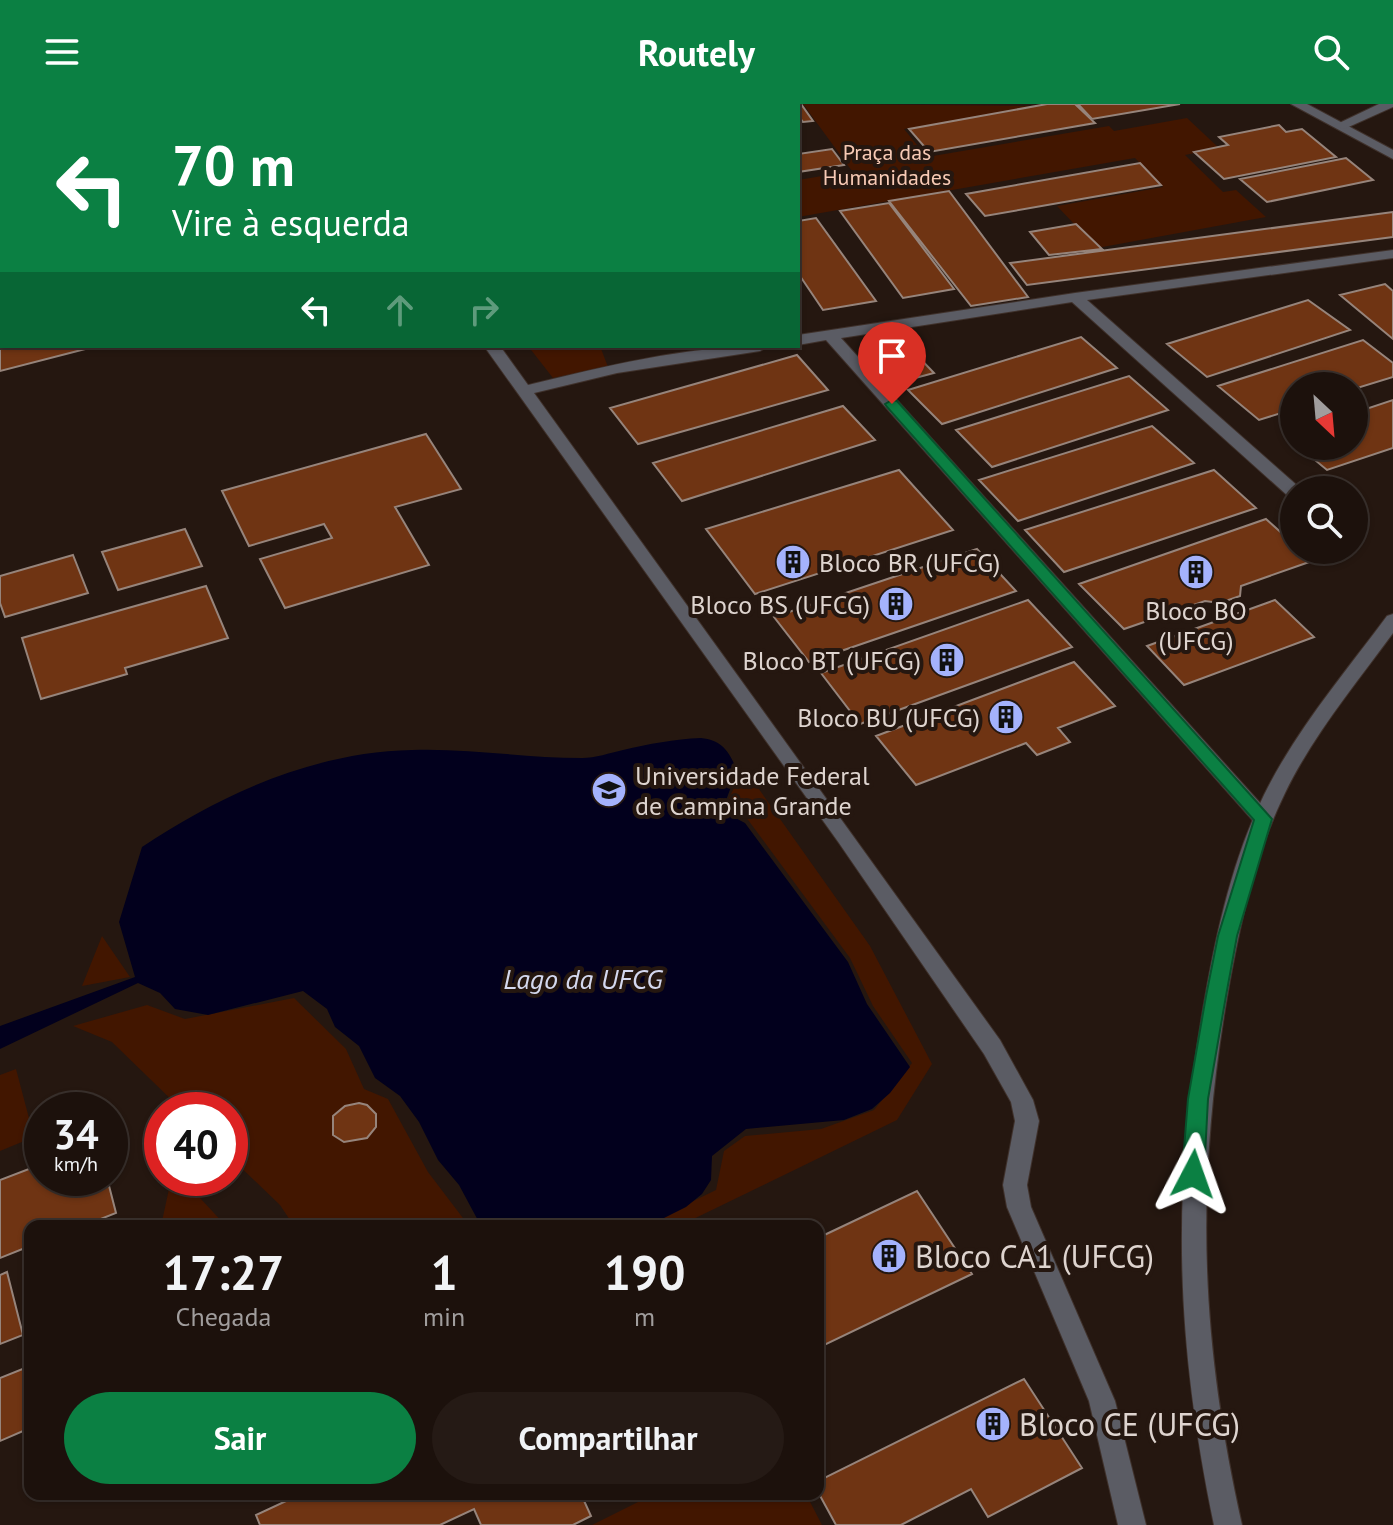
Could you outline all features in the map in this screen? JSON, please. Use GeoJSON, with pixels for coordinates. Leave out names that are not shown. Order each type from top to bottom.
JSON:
{"type":"FeatureCollection","features":[{"type":"Feature","properties":{"kind":"street"},"geometry":{"type":"LineString","coordinates":[[1297,104],[1393,155]]}},
{"type":"Feature","properties":{"kind":"street"},"geometry":{"type":"LineString","coordinates":[[1339,126],[1390,104]]}},
{"type":"Feature","properties":{"kind":"street"},"geometry":{"type":"LineString","coordinates":[[800,340],[1075,297],[1393,254]]}},
{"type":"Feature","properties":{"kind":"street"},"geometry":{"type":"LineString","coordinates":[[1075,297],[1280,480]]}},
{"type":"Feature","properties":{"kind":"street"},"geometry":{"type":"LineString","coordinates":[[830,335],[1263,819]]}},
{"type":"Feature","properties":{"kind":"street"},"geometry":{"type":"LineString","coordinates":[[493,348],[855,851],[992,1047],[1022,1100],[1027,1121],[1015,1185],[1019,1207],[1102,1401],[1132,1525]]}},
{"type":"Feature","properties":{"kind":"street"},"geometry":{"type":"LineString","coordinates":[[524,391],[617,368],[747,348]]}},
{"type":"Feature","properties":{"kind":"street"},"geometry":{"type":"LineString","coordinates":[[1228,1525],[1200,1387],[1191,1279],[1191,1199],[1198,1099],[1216,996],[1228,936],[1263,819],[1301,749],[1393,620]]}},
{"type":"Feature","properties":{"kind":"green space","name":"Praça das Humanidades"},"geometry":{"type":"Polygon","coordinates":[[[803,104],[1046,106],[904,129],[927,157],[1109,126],[1114,131],[1187,118],[1219,148],[1185,155],[1223,192],[1236,190],[1266,217],[1097,248],[1057,206],[1163,187],[1135,158],[800,217],[800,180],[852,171],[803,104]]]}},
{"type":"Feature","properties":{"kind":"green space"},"geometry":{"type":"Polygon","coordinates":[[[530,348],[601,348],[608,367],[553,378],[530,348]]]}},
{"type":"Feature","properties":{"kind":"green space"},"geometry":{"type":"Polygon","coordinates":[[[744,768],[870,946],[932,1064],[897,1120],[691,1220],[654,1220],[716,1190],[724,1151],[745,1136],[821,1129],[874,1110],[912,1063],[873,1006],[850,958],[740,809],[726,804],[744,768]]]}},
{"type":"Feature","properties":{"kind":"green space"},"geometry":{"type":"Polygon","coordinates":[[[102,936],[130,977],[82,986],[102,936]]]}},
{"type":"Feature","properties":{"kind":"green space"},"geometry":{"type":"Polygon","coordinates":[[[294,998],[346,1049],[364,1089],[388,1099],[428,1172],[464,1220],[290,1220],[280,1205],[248,1174],[248,1092],[163,1092],[112,1042],[73,1026],[147,1005],[185,1019],[294,998]],[[359,1103],[345,1106],[333,1116],[333,1134],[344,1142],[367,1138],[376,1127],[376,1114],[359,1103]]]}},
{"type":"Feature","properties":{"kind":"green space"},"geometry":{"type":"Polygon","coordinates":[[[16,1069],[24,1099],[24,1141],[0,1151],[0,1075],[16,1069]]]}},
{"type":"Feature","properties":{"kind":"green space"},"geometry":{"type":"Polygon","coordinates":[[[167,1196],[198,1196],[220,1220],[162,1220],[167,1196]]]}},
{"type":"Feature","properties":{"kind":"green space"},"geometry":{"type":"Polygon","coordinates":[[[642,1500],[809,1500],[822,1525],[592,1525],[642,1500]]]}},
{"type":"Feature","properties":{"kind":"water","name":"Lago da UFCG"},"geometry":{"type":"Polygon","coordinates":[[[681,739],[714,741],[731,758],[737,771],[722,811],[745,823],[848,962],[867,1004],[910,1067],[890,1093],[872,1109],[844,1120],[746,1129],[712,1156],[711,1180],[702,1194],[686,1207],[660,1220],[478,1220],[459,1185],[438,1160],[419,1122],[400,1096],[375,1078],[359,1046],[335,1027],[327,1009],[303,991],[208,1015],[175,1009],[160,993],[138,983],[0,1049],[0,1026],[135,977],[119,922],[142,847],[236,794],[304,768],[376,753],[433,750],[587,758],[681,739]]]}},
{"type":"Feature","properties":{"kind":"building"},"geometry":{"type":"Polygon","coordinates":[[[800,104],[813,121],[803,122],[800,118],[800,104]]]}},
{"type":"Feature","properties":{"kind":"building"},"geometry":{"type":"Polygon","coordinates":[[[1047,104],[1075,104],[1095,123],[929,152],[909,129],[1047,104]]]}},
{"type":"Feature","properties":{"kind":"building"},"geometry":{"type":"Polygon","coordinates":[[[1078,104],[1180,104],[1092,119],[1078,104]]]}},
{"type":"Feature","properties":{"kind":"building"},"geometry":{"type":"Polygon","coordinates":[[[1279,125],[1286,132],[1302,129],[1336,157],[1224,179],[1194,152],[1228,145],[1219,137],[1279,125]]]}},
{"type":"Feature","properties":{"kind":"building"},"geometry":{"type":"Polygon","coordinates":[[[832,149],[844,165],[800,172],[800,154],[832,149]]]}},
{"type":"Feature","properties":{"kind":"building"},"geometry":{"type":"Polygon","coordinates":[[[1346,158],[1373,180],[1267,202],[1240,179],[1346,158]]]}},
{"type":"Feature","properties":{"kind":"building"},"geometry":{"type":"Polygon","coordinates":[[[1140,163],[1161,185],[985,216],[966,194],[1140,163]]]}},
{"type":"Feature","properties":{"kind":"building"},"geometry":{"type":"Polygon","coordinates":[[[949,191],[1028,297],[971,306],[889,201],[949,191]]]}},
{"type":"Feature","properties":{"kind":"building"},"geometry":{"type":"Polygon","coordinates":[[[889,203],[954,289],[903,298],[840,211],[889,203]]]}},
{"type":"Feature","properties":{"kind":"building"},"geometry":{"type":"Polygon","coordinates":[[[1393,212],[1393,237],[1027,285],[1010,263],[1393,212]]]}},
{"type":"Feature","properties":{"kind":"building"},"geometry":{"type":"Polygon","coordinates":[[[816,218],[876,301],[823,310],[800,276],[800,221],[816,218]]]}},
{"type":"Feature","properties":{"kind":"building"},"geometry":{"type":"Polygon","coordinates":[[[1076,224],[1102,249],[1049,255],[1030,232],[1076,224]]]}},
{"type":"Feature","properties":{"kind":"building"},"geometry":{"type":"Polygon","coordinates":[[[1385,284],[1393,291],[1393,339],[1340,295],[1385,284]]]}},
{"type":"Feature","properties":{"kind":"building"},"geometry":{"type":"Polygon","coordinates":[[[1308,300],[1350,330],[1207,377],[1167,344],[1308,300]]]}},
{"type":"Feature","properties":{"kind":"building"},"geometry":{"type":"Polygon","coordinates":[[[1081,337],[1117,368],[942,424],[908,390],[1081,337]]]}},
{"type":"Feature","properties":{"kind":"building"},"geometry":{"type":"Polygon","coordinates":[[[1363,340],[1393,363],[1393,377],[1368,385],[1368,372],[1280,372],[1280,413],[1259,420],[1218,386],[1363,340]]]}},
{"type":"Feature","properties":{"kind":"building"},"geometry":{"type":"Polygon","coordinates":[[[908,346],[934,373],[885,386],[861,358],[908,346]]]}},
{"type":"Feature","properties":{"kind":"building"},"geometry":{"type":"Polygon","coordinates":[[[0,348],[89,348],[0,371],[0,348]]]}},
{"type":"Feature","properties":{"kind":"building"},"geometry":{"type":"Polygon","coordinates":[[[797,355],[828,390],[638,444],[610,408],[797,355]]]}},
{"type":"Feature","properties":{"kind":"building"},"geometry":{"type":"Polygon","coordinates":[[[1129,376],[1168,410],[992,467],[956,430],[1129,376]]]}},
{"type":"Feature","properties":{"kind":"building"},"geometry":{"type":"Polygon","coordinates":[[[1393,400],[1393,448],[1368,456],[1368,408],[1393,400]]]}},
{"type":"Feature","properties":{"kind":"building"},"geometry":{"type":"Polygon","coordinates":[[[843,406],[875,440],[682,501],[653,463],[843,406]]]}},
{"type":"Feature","properties":{"kind":"building"},"geometry":{"type":"Polygon","coordinates":[[[1152,426],[1194,463],[1018,521],[979,480],[1152,426]]]}},
{"type":"Feature","properties":{"kind":"building"},"geometry":{"type":"Polygon","coordinates":[[[426,434],[461,489],[395,507],[429,565],[285,608],[260,559],[332,538],[324,524],[249,546],[222,491],[426,434]]]}},
{"type":"Feature","properties":{"kind":"building"},"geometry":{"type":"Polygon","coordinates":[[[1315,460],[1357,460],[1327,470],[1315,460]]]}},
{"type":"Feature","properties":{"kind":"building","name":"Bloco BR (UFCG)"},"geometry":{"type":"Polygon","coordinates":[[[899,470],[953,530],[755,594],[706,529],[899,470]]]}},
{"type":"Feature","properties":{"kind":"building"},"geometry":{"type":"Polygon","coordinates":[[[1214,470],[1256,508],[1064,572],[1025,530],[1214,470]]]}},
{"type":"Feature","properties":{"kind":"building","name":"Bloco BO (UFCG)"},"geometry":{"type":"Polygon","coordinates":[[[1266,519],[1280,532],[1280,564],[1303,564],[1241,586],[1240,596],[1220,603],[1205,601],[1124,629],[1079,584],[1266,519]]]}},
{"type":"Feature","properties":{"kind":"building"},"geometry":{"type":"Polygon","coordinates":[[[185,529],[202,566],[118,590],[102,552],[185,529]]]}},
{"type":"Feature","properties":{"kind":"building","name":"Bloco BS (UFCG)"},"geometry":{"type":"Polygon","coordinates":[[[977,549],[1016,591],[809,662],[774,617],[977,549]]]}},
{"type":"Feature","properties":{"kind":"building"},"geometry":{"type":"Polygon","coordinates":[[[73,555],[88,593],[5,617],[0,603],[0,576],[73,555]]]}},
{"type":"Feature","properties":{"kind":"building"},"geometry":{"type":"Polygon","coordinates":[[[206,586],[228,638],[125,668],[127,674],[41,699],[22,638],[206,586]]]}},
{"type":"Feature","properties":{"kind":"building","name":"Bloco BT (UFCG)"},"geometry":{"type":"Polygon","coordinates":[[[1028,600],[1072,647],[860,724],[821,673],[1028,600]]]}},
{"type":"Feature","properties":{"kind":"building"},"geometry":{"type":"Polygon","coordinates":[[[1275,600],[1314,637],[1184,685],[1147,646],[1275,600]]]}},
{"type":"Feature","properties":{"kind":"building","name":"Bloco BU (UFCG)"},"geometry":{"type":"Polygon","coordinates":[[[1074,662],[1115,706],[1058,728],[1070,742],[1037,755],[1026,743],[916,785],[876,736],[1074,662]]]}},
{"type":"Feature","properties":{"kind":"building"},"geometry":{"type":"Polygon","coordinates":[[[367,1105],[376,1114],[376,1127],[367,1138],[344,1142],[333,1135],[333,1116],[345,1106],[367,1105]]]}},
{"type":"Feature","properties":{"kind":"building"},"geometry":{"type":"Polygon","coordinates":[[[24,1171],[24,1196],[112,1196],[116,1213],[98,1220],[24,1220],[24,1248],[0,1258],[0,1180],[24,1171]]]}},
{"type":"Feature","properties":{"kind":"building","name":"Bloco CA1 (UFCG)"},"geometry":{"type":"Polygon","coordinates":[[[917,1191],[972,1274],[824,1345],[824,1235],[917,1191]]]}},
{"type":"Feature","properties":{"kind":"building"},"geometry":{"type":"Polygon","coordinates":[[[7,1272],[23,1335],[0,1344],[0,1275],[7,1272]]]}},
{"type":"Feature","properties":{"kind":"building"},"geometry":{"type":"Polygon","coordinates":[[[24,1368],[24,1431],[0,1441],[0,1378],[24,1368]]]}},
{"type":"Feature","properties":{"kind":"building","name":"Bloco CE (UFCG)"},"geometry":{"type":"Polygon","coordinates":[[[1024,1379],[1082,1468],[988,1517],[971,1489],[901,1525],[836,1525],[822,1500],[824,1478],[1024,1379]]]}},
{"type":"Feature","properties":{"kind":"building"},"geometry":{"type":"Polygon","coordinates":[[[288,1500],[584,1500],[591,1516],[573,1525],[481,1525],[474,1509],[440,1525],[260,1525],[256,1515],[288,1500]]]}},
{"type":"Feature","properties":{"kind":"place","name":"Bloco BR (UFCG)"},"geometry":{"type":"Point","coordinates":[793,562]}},
{"type":"Feature","properties":{"kind":"place","name":"Bloco BO (UFCG)"},"geometry":{"type":"Point","coordinates":[1196,572]}},
{"type":"Feature","properties":{"kind":"place","name":"Bloco BS (UFCG)"},"geometry":{"type":"Point","coordinates":[896,604]}},
{"type":"Feature","properties":{"kind":"place","name":"Bloco BT (UFCG)"},"geometry":{"type":"Point","coordinates":[947,660]}},
{"type":"Feature","properties":{"kind":"place","name":"Bloco BU (UFCG)"},"geometry":{"type":"Point","coordinates":[1006,717]}},
{"type":"Feature","properties":{"kind":"place","name":"Universidade Federal de Campina Grande"},"geometry":{"type":"Point","coordinates":[609,790]}},
{"type":"Feature","properties":{"kind":"place","name":"Bloco CA1 (UFCG)"},"geometry":{"type":"Point","coordinates":[889,1256]}},
{"type":"Feature","properties":{"kind":"place","name":"Bloco CE (UFCG)"},"geometry":{"type":"Point","coordinates":[993,1424]}},
{"type":"Feature","properties":{"kind":"route"},"geometry":{"type":"LineString","coordinates":[[892,404],[1263,819],[1228,936],[1216,996],[1198,1099],[1193,1174]]}}]}
